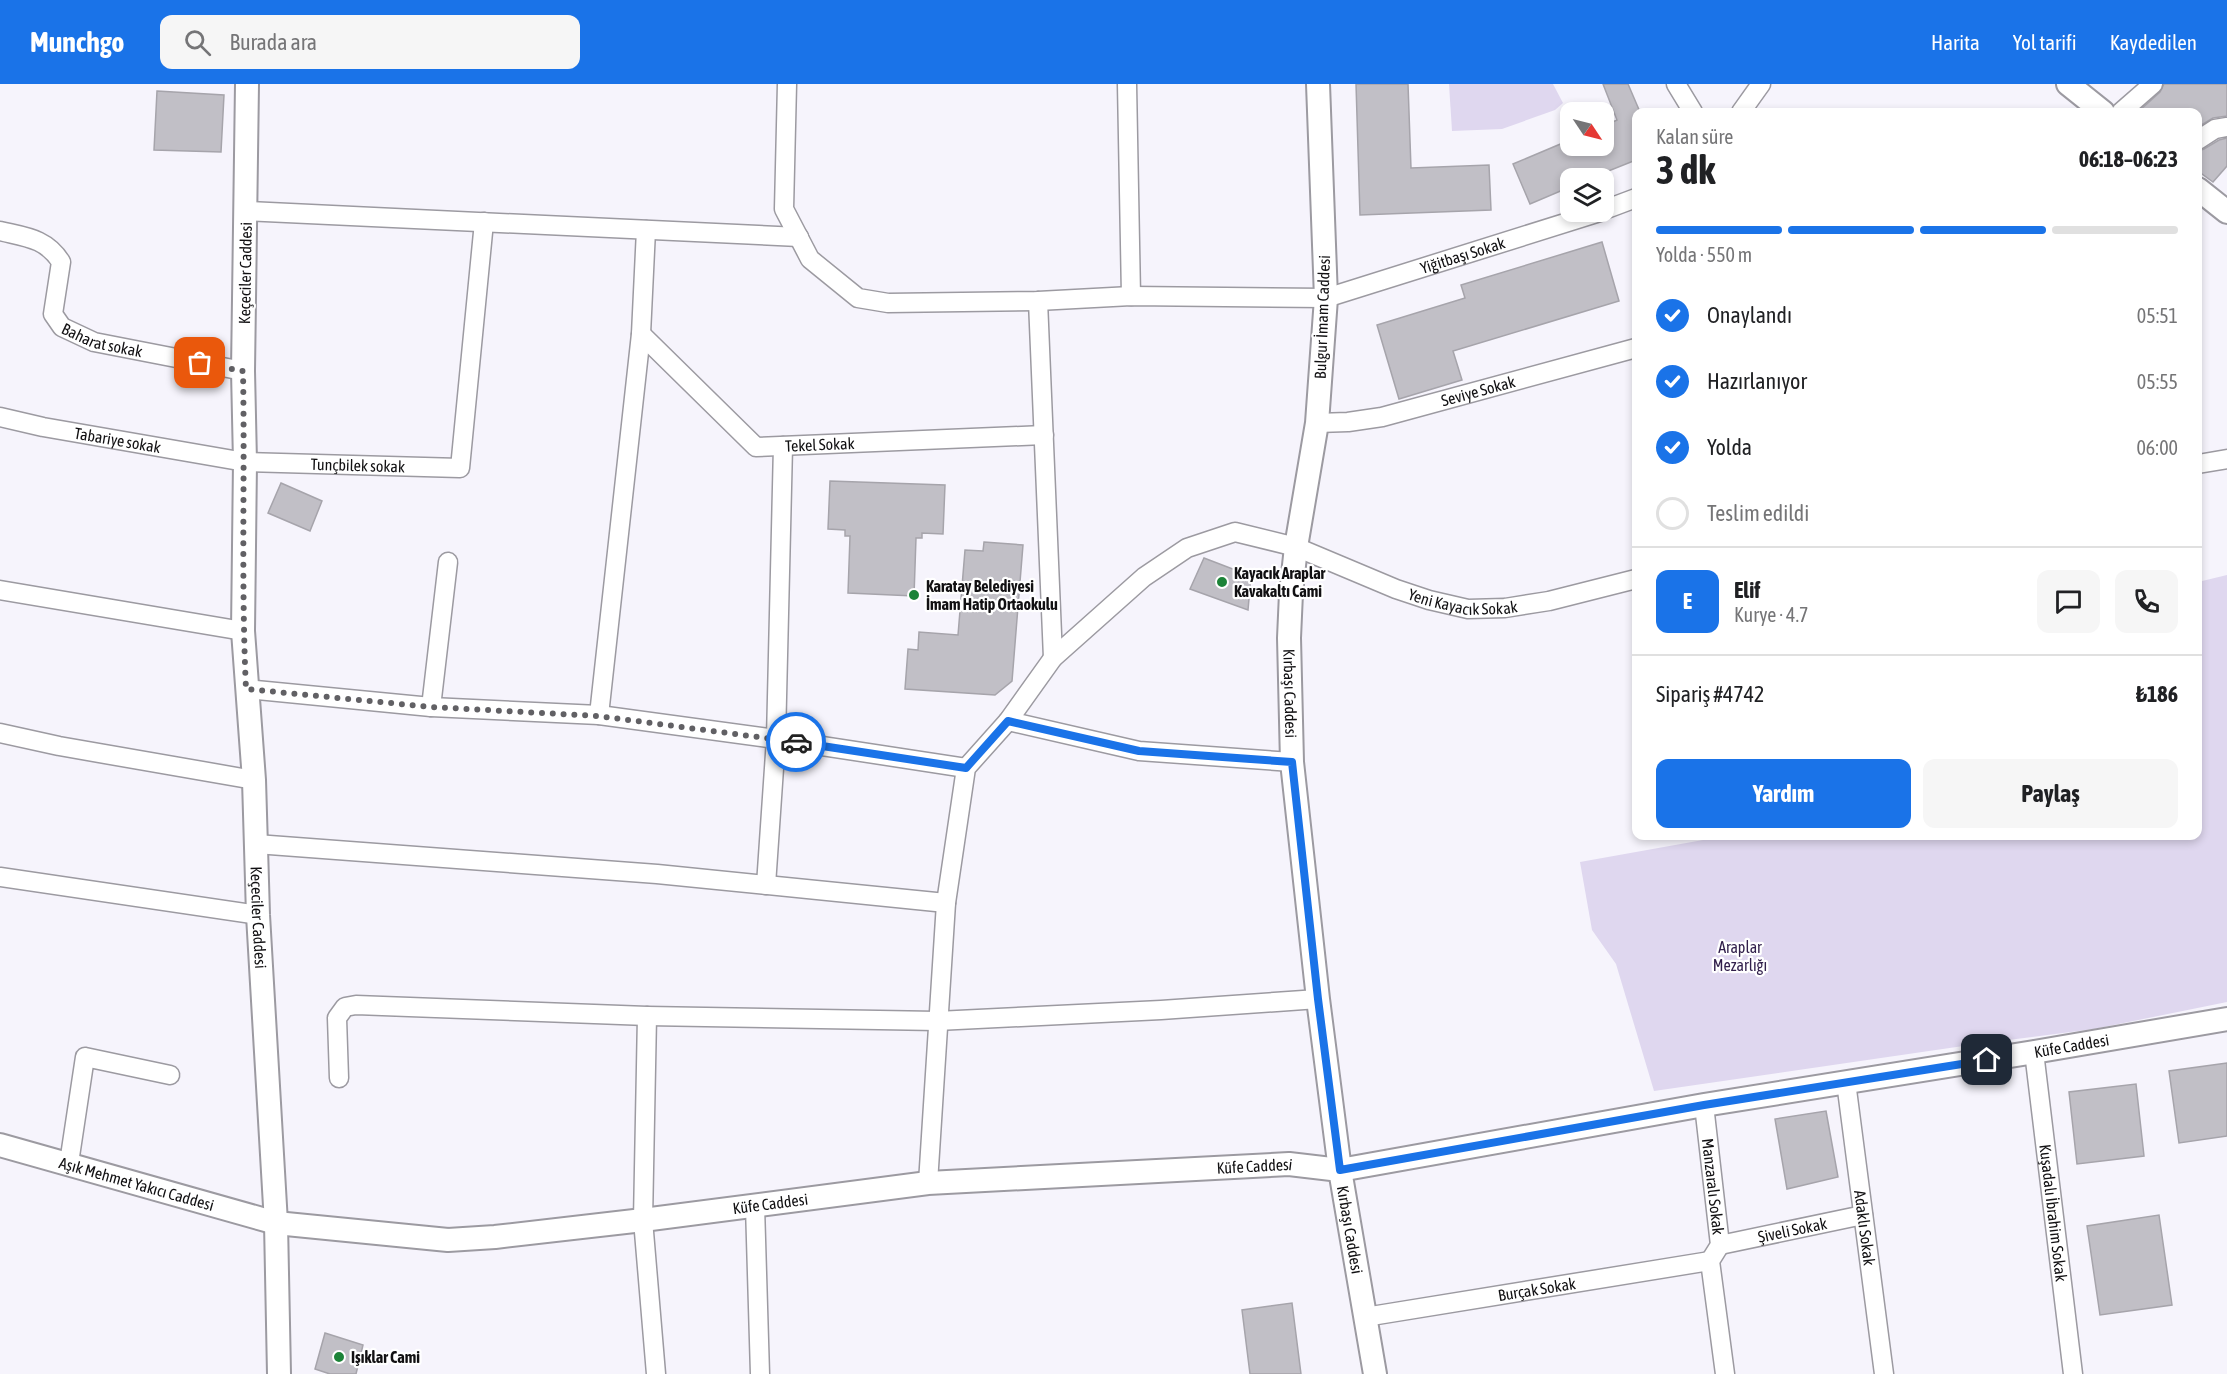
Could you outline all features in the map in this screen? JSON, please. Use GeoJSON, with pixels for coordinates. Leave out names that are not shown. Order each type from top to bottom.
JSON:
{"type":"FeatureCollection","features":[{"type":"Feature","properties":{"kind":"street","name":"Keçeciler Caddesi"},"geometry":{"type":"LineString","coordinates":[[247,84],[243,371],[243,631],[254,780],[258,915],[276,1223],[279,1374]]}},
{"type":"Feature","properties":{"kind":"street","name":"Yiğitbaşı Sokak"},"geometry":{"type":"LineString","coordinates":[[787,84],[784,209],[810,259],[858,298],[888,303],[1038,301],[1131,296],[1326,298],[1567,222]]}},
{"type":"Feature","properties":{"kind":"street"},"geometry":{"type":"LineString","coordinates":[[1127,84],[1131,296]]}},
{"type":"Feature","properties":{"kind":"street","name":"Bulgur İmam Caddesi"},"geometry":{"type":"LineString","coordinates":[[1296,547],[1317,423],[1326,298],[1318,84]]}},
{"type":"Feature","properties":{"kind":"street"},"geometry":{"type":"LineString","coordinates":[[1676,84],[1691,108]]}},
{"type":"Feature","properties":{"kind":"street"},"geometry":{"type":"LineString","coordinates":[[1744,108],[1761,84]]}},
{"type":"Feature","properties":{"kind":"street"},"geometry":{"type":"LineString","coordinates":[[2068,84],[2098,108]]}},
{"type":"Feature","properties":{"kind":"street"},"geometry":{"type":"LineString","coordinates":[[2126,108],[2153,84]]}},
{"type":"Feature","properties":{"kind":"street"},"geometry":{"type":"LineString","coordinates":[[2202,138],[2216,129],[2227,127]]}},
{"type":"Feature","properties":{"kind":"street"},"geometry":{"type":"LineString","coordinates":[[2202,192],[2227,212]]}},
{"type":"Feature","properties":{"kind":"street","name":"Yiğitbaşı Sokak"},"geometry":{"type":"LineString","coordinates":[[1614,206],[1632,200]]}},
{"type":"Feature","properties":{"kind":"street"},"geometry":{"type":"LineString","coordinates":[[246,212],[799,237]]}},
{"type":"Feature","properties":{"kind":"street","name":"Tunçbilek sokak"},"geometry":{"type":"LineString","coordinates":[[244,461],[460,468],[484,222]]}},
{"type":"Feature","properties":{"kind":"street"},"geometry":{"type":"LineString","coordinates":[[598,716],[640,334],[646,230]]}},
{"type":"Feature","properties":{"kind":"street","name":"Baharat sokak"},"geometry":{"type":"LineString","coordinates":[[0,231],[37,240],[53,250],[60,262],[53,314],[62,327],[94,342],[243,371]]}},
{"type":"Feature","properties":{"kind":"street"},"geometry":{"type":"LineString","coordinates":[[1038,301],[1053,658]]}},
{"type":"Feature","properties":{"kind":"street","name":"Tekel Sokak"},"geometry":{"type":"LineString","coordinates":[[640,334],[756,447],[1044,435]]}},
{"type":"Feature","properties":{"kind":"street","name":"Seviye Sokak"},"geometry":{"type":"LineString","coordinates":[[1317,423],[1348,422],[1382,417],[1632,349]]}},
{"type":"Feature","properties":{"kind":"street","name":"Tabariye sokak"},"geometry":{"type":"LineString","coordinates":[[0,417],[43,427],[244,461]]}},
{"type":"Feature","properties":{"kind":"street"},"geometry":{"type":"LineString","coordinates":[[766,885],[776,739],[783,446]]}},
{"type":"Feature","properties":{"kind":"street"},"geometry":{"type":"LineString","coordinates":[[2202,463],[2227,459]]}},
{"type":"Feature","properties":{"kind":"street","name":"Yeni Kayacık Sokak"},"geometry":{"type":"LineString","coordinates":[[966,768],[1008,721],[1053,658],[1144,577],[1187,548],[1235,532],[1296,547],[1396,589],[1468,609],[1505,608],[1549,601],[1632,580]]}},
{"type":"Feature","properties":{"kind":"street","name":"Kırbaşı Caddesi"},"geometry":{"type":"LineString","coordinates":[[1296,547],[1289,638],[1292,762],[1318,999],[1340,1170],[1375,1374]]}},
{"type":"Feature","properties":{"kind":"street"},"geometry":{"type":"LineString","coordinates":[[431,707],[448,562]]}},
{"type":"Feature","properties":{"kind":"street"},"geometry":{"type":"LineString","coordinates":[[0,590],[243,631]]}},
{"type":"Feature","properties":{"kind":"street"},"geometry":{"type":"LineString","coordinates":[[246,689],[431,707],[598,716],[776,739],[966,768],[946,903],[928,1183]]}},
{"type":"Feature","properties":{"kind":"street"},"geometry":{"type":"LineString","coordinates":[[1008,721],[1139,751],[1292,762]]}},
{"type":"Feature","properties":{"kind":"street"},"geometry":{"type":"LineString","coordinates":[[0,733],[59,746],[254,780]]}},
{"type":"Feature","properties":{"kind":"street"},"geometry":{"type":"LineString","coordinates":[[256,844],[657,874],[946,903]]}},
{"type":"Feature","properties":{"kind":"street"},"geometry":{"type":"LineString","coordinates":[[0,876],[258,915]]}},
{"type":"Feature","properties":{"kind":"street"},"geometry":{"type":"LineString","coordinates":[[339,1078],[337,1018],[345,1007],[356,1005],[648,1016],[937,1021],[1161,1010],[1318,999]]}},
{"type":"Feature","properties":{"kind":"street"},"geometry":{"type":"LineString","coordinates":[[648,1016],[644,1220],[647,1286],[656,1374]]}},
{"type":"Feature","properties":{"kind":"street","name":"Küfe Caddesi"},"geometry":{"type":"LineString","coordinates":[[276,1223],[448,1240],[644,1220],[928,1183],[1289,1164],[1340,1170],[1704,1105],[2034,1053],[2227,1019]]}},
{"type":"Feature","properties":{"kind":"street","name":"Kuşadalı İbrahim Sokak"},"geometry":{"type":"LineString","coordinates":[[2034,1053],[2073,1374]]}},
{"type":"Feature","properties":{"kind":"street"},"geometry":{"type":"LineString","coordinates":[[69,1163],[85,1058],[170,1075]]}},
{"type":"Feature","properties":{"kind":"street","name":"Adaklı Sokak"},"geometry":{"type":"LineString","coordinates":[[1846,1082],[1884,1374]]}},
{"type":"Feature","properties":{"kind":"street","name":"Manzaralı Sokak"},"geometry":{"type":"LineString","coordinates":[[1704,1105],[1720,1245],[1710,1261],[1725,1374]]}},
{"type":"Feature","properties":{"kind":"street","name":"Aşık Mehmet Yakıcı Caddesi"},"geometry":{"type":"LineString","coordinates":[[0,1145],[276,1223]]}},
{"type":"Feature","properties":{"kind":"street"},"geometry":{"type":"LineString","coordinates":[[754,1206],[760,1374]]}},
{"type":"Feature","properties":{"kind":"street","name":"Şiveli Sokak"},"geometry":{"type":"LineString","coordinates":[[1720,1245],[1863,1215]]}},
{"type":"Feature","properties":{"kind":"street","name":"Burçak Sokak"},"geometry":{"type":"LineString","coordinates":[[1365,1317],[1710,1261]]}},
{"type":"Feature","properties":{"kind":"green space"},"geometry":{"type":"Polygon","coordinates":[[[1449,84],[1553,84],[1562,102],[1560,102],[1560,106],[1555,110],[1502,129],[1452,131],[1449,84]]]}},
{"type":"Feature","properties":{"kind":"green space","name":"Araplar Mezarlığı"},"geometry":{"type":"Polygon","coordinates":[[[2227,575],[2227,1002],[2094,1029],[1654,1091],[1616,964],[1592,930],[1580,862],[1703,840],[2202,840],[2202,581],[2227,575]]]}},
{"type":"Feature","properties":{"kind":"building"},"geometry":{"type":"Polygon","coordinates":[[[1356,84],[1408,84],[1411,168],[1489,165],[1491,210],[1360,215],[1356,84]]]}},
{"type":"Feature","properties":{"kind":"building"},"geometry":{"type":"Polygon","coordinates":[[[1603,84],[1628,84],[1638,108],[1632,108],[1632,162],[1614,169],[1560,168],[1560,191],[1530,204],[1513,164],[1560,144],[1560,156],[1614,156],[1614,121],[1617,120],[1614,102],[1610,102],[1603,84]]]}},
{"type":"Feature","properties":{"kind":"building"},"geometry":{"type":"Polygon","coordinates":[[[2164,84],[2227,84],[2227,116],[2213,118],[2202,125],[2202,108],[2142,108],[2160,92],[2164,84]]]}},
{"type":"Feature","properties":{"kind":"building"},"geometry":{"type":"Polygon","coordinates":[[[157,91],[224,95],[221,152],[154,150],[157,91]]]}},
{"type":"Feature","properties":{"kind":"building"},"geometry":{"type":"Polygon","coordinates":[[[2227,138],[2227,166],[2213,182],[2202,174],[2202,150],[2227,138]]]}},
{"type":"Feature","properties":{"kind":"building"},"geometry":{"type":"Polygon","coordinates":[[[1602,242],[1619,301],[1453,351],[1462,380],[1399,399],[1377,325],[1465,298],[1461,285],[1602,242]]]}},
{"type":"Feature","properties":{"kind":"building"},"geometry":{"type":"Polygon","coordinates":[[[830,481],[945,485],[943,534],[922,533],[922,538],[916,538],[914,596],[848,593],[850,536],[845,536],[845,530],[828,529],[830,481]]]}},
{"type":"Feature","properties":{"kind":"building"},"geometry":{"type":"Polygon","coordinates":[[[281,483],[322,501],[310,531],[268,513],[281,483]]]}},
{"type":"Feature","properties":{"kind":"building"},"geometry":{"type":"Polygon","coordinates":[[[984,542],[1023,545],[1012,681],[995,695],[905,689],[908,649],[918,650],[919,632],[958,635],[965,550],[983,551],[984,542]]]}},
{"type":"Feature","properties":{"kind":"building","name":"Kayacık Araplar Kavakaltı Cami"},"geometry":{"type":"Polygon","coordinates":[[[1204,558],[1251,576],[1248,610],[1190,589],[1204,558]]]}},
{"type":"Feature","properties":{"kind":"building"},"geometry":{"type":"Polygon","coordinates":[[[2227,1063],[2227,1136],[2179,1143],[2169,1071],[2227,1063]]]}},
{"type":"Feature","properties":{"kind":"building"},"geometry":{"type":"Polygon","coordinates":[[[2136,1084],[2144,1156],[2077,1164],[2069,1092],[2136,1084]]]}},
{"type":"Feature","properties":{"kind":"building"},"geometry":{"type":"Polygon","coordinates":[[[1826,1111],[1838,1177],[1787,1189],[1775,1119],[1826,1111]]]}},
{"type":"Feature","properties":{"kind":"building"},"geometry":{"type":"Polygon","coordinates":[[[2159,1215],[2172,1305],[2100,1315],[2087,1226],[2159,1215]]]}},
{"type":"Feature","properties":{"kind":"building"},"geometry":{"type":"Polygon","coordinates":[[[1292,1303],[1301,1374],[1250,1374],[1242,1310],[1292,1303]]]}},
{"type":"Feature","properties":{"kind":"building","name":"Işıklar Cami"},"geometry":{"type":"Polygon","coordinates":[[[325,1333],[363,1345],[356,1374],[330,1374],[315,1369],[325,1333]]]}},
{"type":"Feature","properties":{"kind":"way so far"},"geometry":{"type":"LineString","coordinates":[[200,363],[243,371],[245,462],[243,631],[246,689],[431,707],[598,716],[796,742]]}},
{"type":"Feature","properties":{"kind":"place","name":"Kayacık Araplar Kavakaltı Cami"},"geometry":{"type":"Point","coordinates":[1222,582]}},
{"type":"Feature","properties":{"kind":"place","name":"Karatay Belediyesi İmam Hatip Ortaokulu"},"geometry":{"type":"Point","coordinates":[914,595]}},
{"type":"Feature","properties":{"kind":"place","name":"Işıklar Cami"},"geometry":{"type":"Point","coordinates":[339,1357]}},
{"type":"Feature","properties":{"kind":"route"},"geometry":{"type":"LineString","coordinates":[[796,742],[966,768],[1008,721],[1139,751],[1292,762],[1318,999],[1340,1170],[1704,1105],[1987,1060]]}}]}
